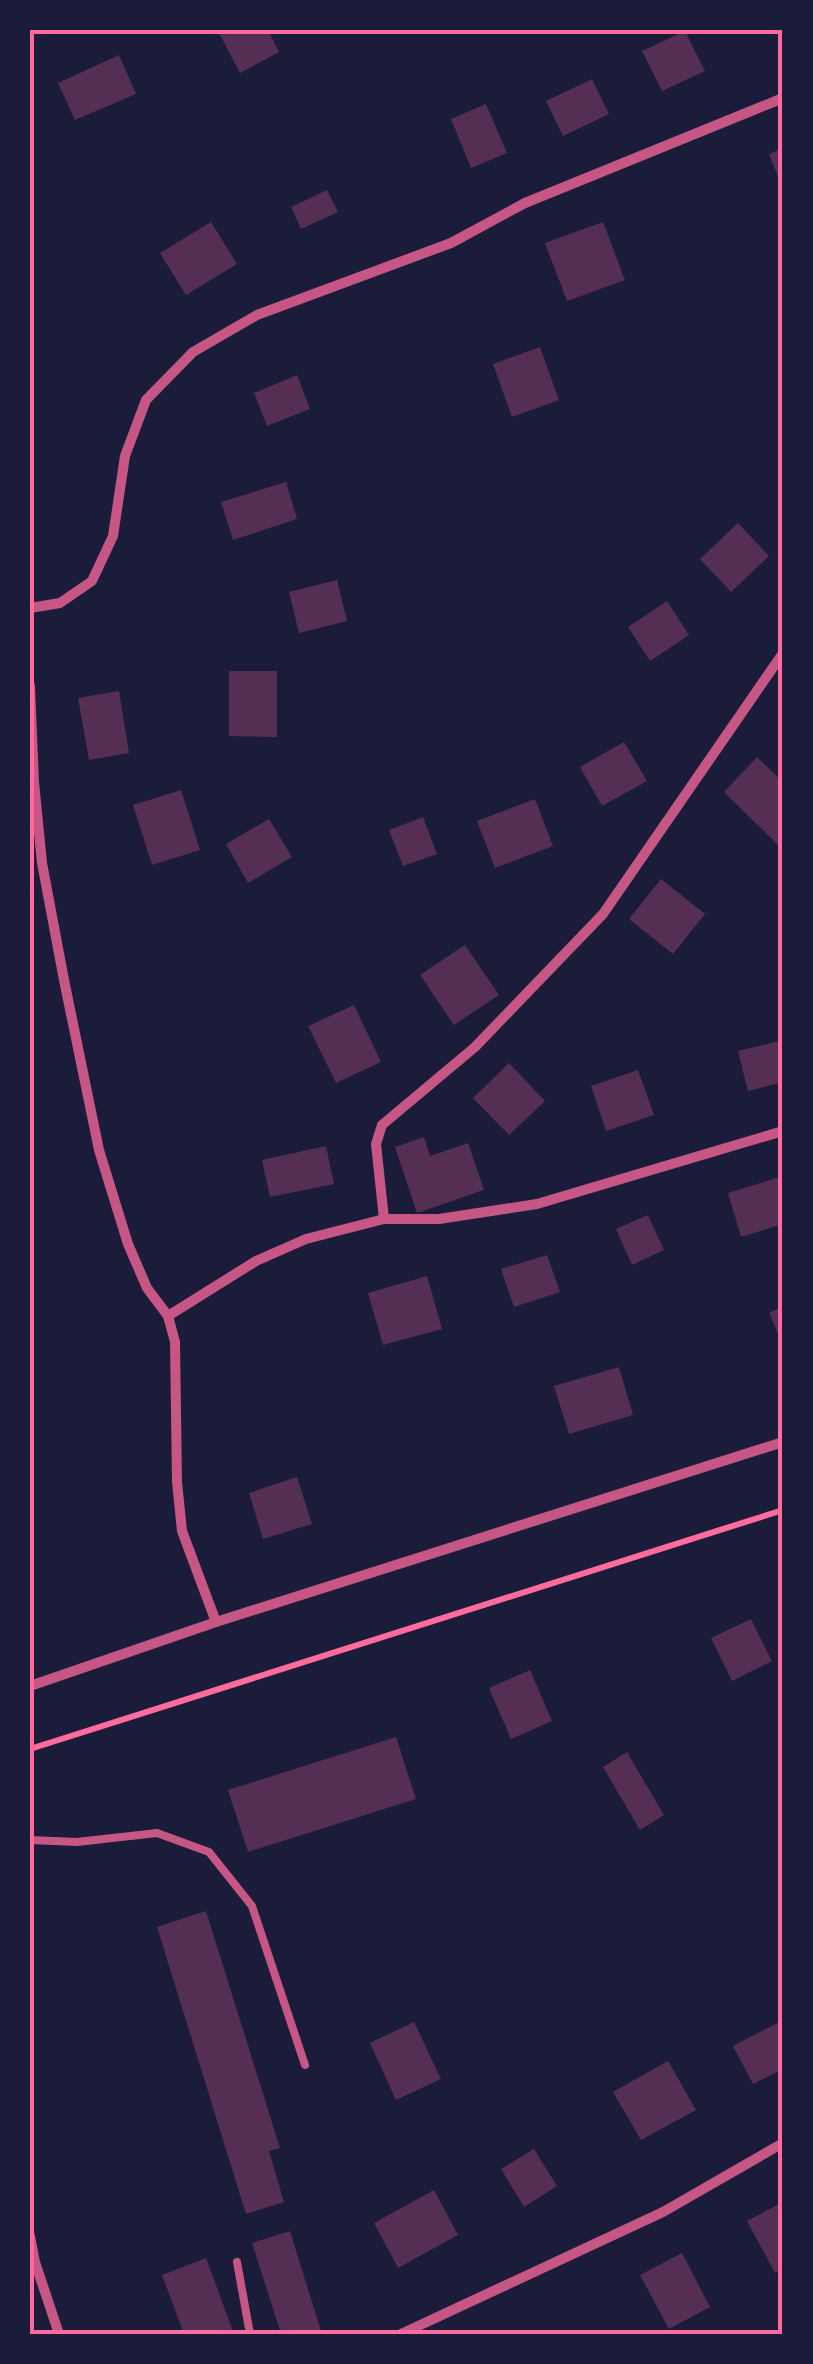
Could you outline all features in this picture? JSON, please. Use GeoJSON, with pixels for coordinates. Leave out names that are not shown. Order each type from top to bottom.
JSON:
{"type":"FeatureCollection","features":[{"type":"Feature","properties":{"kind":"street"},"geometry":{"type":"LineString","coordinates":[[30,608],[60,602],[92,580],[112,536],[125,456],[146,400],[193,352],[257,315],[452,243],[524,203],[783,98]]}},
{"type":"Feature","properties":{"kind":"street"},"geometry":{"type":"LineString","coordinates":[[384,1220],[376,1144],[382,1126],[476,1047],[603,914],[783,652]]}},
{"type":"Feature","properties":{"kind":"street"},"geometry":{"type":"LineString","coordinates":[[30,686],[42,862],[99,1150],[128,1244],[147,1288],[168,1316],[175,1342],[177,1482],[182,1531],[216,1622]]}},
{"type":"Feature","properties":{"kind":"street"},"geometry":{"type":"LineString","coordinates":[[168,1316],[256,1261],[306,1239],[384,1220],[439,1219],[537,1204],[783,1131]]}},
{"type":"Feature","properties":{"kind":"street"},"geometry":{"type":"LineString","coordinates":[[30,1686],[216,1622],[783,1442]]}},
{"type":"Feature","properties":{"kind":"street"},"geometry":{"type":"LineString","coordinates":[[401,2334],[663,2212],[783,2142]]}},
{"type":"Feature","properties":{"kind":"street"},"geometry":{"type":"LineString","coordinates":[[30,2236],[59,2334]]}},
{"type":"Feature","properties":{"kind":"lane"},"geometry":{"type":"LineString","coordinates":[[30,1840],[77,1842],[157,1833],[209,1852],[252,1906],[305,2065]]}},
{"type":"Feature","properties":{"kind":"lane"},"geometry":{"type":"LineString","coordinates":[[238,2262],[250,2334]]}},
{"type":"Feature","properties":{"kind":"path"},"geometry":{"type":"LineString","coordinates":[[30,1749],[783,1510]]}},
{"type":"Feature","properties":{"kind":"building"},"geometry":{"type":"Polygon","coordinates":[[[268,30],[279,52],[240,73],[219,33],[268,30]]]}},
{"type":"Feature","properties":{"kind":"building"},"geometry":{"type":"Polygon","coordinates":[[[685,31],[705,71],[662,91],[642,51],[685,31]]]}},
{"type":"Feature","properties":{"kind":"building"},"geometry":{"type":"Polygon","coordinates":[[[119,55],[136,94],[75,120],[58,83],[119,55]]]}},
{"type":"Feature","properties":{"kind":"building"},"geometry":{"type":"Polygon","coordinates":[[[592,79],[609,114],[563,136],[546,101],[592,79]]]}},
{"type":"Feature","properties":{"kind":"building"},"geometry":{"type":"Polygon","coordinates":[[[486,104],[507,153],[471,168],[451,119],[486,104]]]}},
{"type":"Feature","properties":{"kind":"building"},"geometry":{"type":"Polygon","coordinates":[[[783,148],[783,189],[769,154],[783,148]]]}},
{"type":"Feature","properties":{"kind":"building"},"geometry":{"type":"Polygon","coordinates":[[[327,190],[338,212],[301,229],[291,207],[327,190]]]}},
{"type":"Feature","properties":{"kind":"building"},"geometry":{"type":"Polygon","coordinates":[[[211,222],[237,264],[186,295],[160,253],[211,222]]]}},
{"type":"Feature","properties":{"kind":"building"},"geometry":{"type":"Polygon","coordinates":[[[603,222],[625,280],[567,301],[545,243],[603,222]]]}},
{"type":"Feature","properties":{"kind":"building"},"geometry":{"type":"Polygon","coordinates":[[[540,347],[559,400],[512,417],[493,364],[540,347]]]}},
{"type":"Feature","properties":{"kind":"building"},"geometry":{"type":"Polygon","coordinates":[[[297,375],[310,409],[267,426],[254,393],[297,375]]]}},
{"type":"Feature","properties":{"kind":"building"},"geometry":{"type":"Polygon","coordinates":[[[286,482],[297,519],[233,540],[221,502],[286,482]]]}},
{"type":"Feature","properties":{"kind":"building"},"geometry":{"type":"Polygon","coordinates":[[[738,523],[769,556],[731,592],[700,559],[738,523]]]}},
{"type":"Feature","properties":{"kind":"building"},"geometry":{"type":"Polygon","coordinates":[[[337,580],[347,621],[299,633],[289,592],[337,580]]]}},
{"type":"Feature","properties":{"kind":"building"},"geometry":{"type":"Polygon","coordinates":[[[667,601],[689,635],[650,661],[628,627],[667,601]]]}},
{"type":"Feature","properties":{"kind":"building"},"geometry":{"type":"Polygon","coordinates":[[[229,671],[277,671],[277,737],[229,736],[229,671]]]}},
{"type":"Feature","properties":{"kind":"building"},"geometry":{"type":"Polygon","coordinates":[[[119,691],[129,753],[89,760],[78,698],[119,691]]]}},
{"type":"Feature","properties":{"kind":"building"},"geometry":{"type":"Polygon","coordinates":[[[624,742],[647,781],[602,806],[580,767],[624,742]]]}},
{"type":"Feature","properties":{"kind":"building"},"geometry":{"type":"Polygon","coordinates":[[[757,757],[783,782],[783,840],[778,845],[724,792],[757,757]]]}},
{"type":"Feature","properties":{"kind":"building"},"geometry":{"type":"Polygon","coordinates":[[[181,790],[200,850],[152,865],[133,805],[181,790]]]}},
{"type":"Feature","properties":{"kind":"building"},"geometry":{"type":"Polygon","coordinates":[[[535,799],[553,846],[495,868],[477,821],[535,799]]]}},
{"type":"Feature","properties":{"kind":"building"},"geometry":{"type":"Polygon","coordinates":[[[423,817],[437,854],[403,866],[389,830],[423,817]]]}},
{"type":"Feature","properties":{"kind":"building"},"geometry":{"type":"Polygon","coordinates":[[[269,819],[292,857],[248,883],[226,844],[269,819]]]}},
{"type":"Feature","properties":{"kind":"building"},"geometry":{"type":"Polygon","coordinates":[[[661,879],[705,914],[673,954],[629,919],[661,879]]]}},
{"type":"Feature","properties":{"kind":"building"},"geometry":{"type":"Polygon","coordinates":[[[465,945],[499,995],[454,1025],[420,975],[465,945]]]}},
{"type":"Feature","properties":{"kind":"building"},"geometry":{"type":"Polygon","coordinates":[[[354,1005],[381,1062],[336,1083],[308,1026],[354,1005]]]}},
{"type":"Feature","properties":{"kind":"building"},"geometry":{"type":"Polygon","coordinates":[[[783,1040],[783,1082],[748,1091],[738,1051],[783,1040]]]}},
{"type":"Feature","properties":{"kind":"building"},"geometry":{"type":"Polygon","coordinates":[[[509,1063],[545,1101],[509,1135],[473,1098],[509,1063]]]}},
{"type":"Feature","properties":{"kind":"building"},"geometry":{"type":"Polygon","coordinates":[[[638,1070],[654,1115],[606,1131],[591,1086],[638,1070]]]}},
{"type":"Feature","properties":{"kind":"building"},"geometry":{"type":"Polygon","coordinates":[[[424,1137],[430,1156],[468,1143],[484,1190],[417,1213],[395,1147],[424,1137]]]}},
{"type":"Feature","properties":{"kind":"building"},"geometry":{"type":"Polygon","coordinates":[[[326,1146],[334,1184],[270,1197],[262,1160],[326,1146]]]}},
{"type":"Feature","properties":{"kind":"building"},"geometry":{"type":"Polygon","coordinates":[[[780,1177],[783,1224],[741,1237],[728,1193],[780,1177]]]}},
{"type":"Feature","properties":{"kind":"building"},"geometry":{"type":"Polygon","coordinates":[[[648,1215],[664,1250],[632,1265],[616,1229],[648,1215]]]}},
{"type":"Feature","properties":{"kind":"building"},"geometry":{"type":"Polygon","coordinates":[[[547,1255],[560,1292],[514,1307],[501,1269],[547,1255]]]}},
{"type":"Feature","properties":{"kind":"building"},"geometry":{"type":"Polygon","coordinates":[[[427,1276],[442,1329],[383,1345],[368,1293],[427,1276]]]}},
{"type":"Feature","properties":{"kind":"building"},"geometry":{"type":"Polygon","coordinates":[[[783,1306],[783,1345],[769,1313],[783,1306]]]}},
{"type":"Feature","properties":{"kind":"building"},"geometry":{"type":"Polygon","coordinates":[[[619,1367],[633,1415],[569,1434],[554,1386],[619,1367]]]}},
{"type":"Feature","properties":{"kind":"building"},"geometry":{"type":"Polygon","coordinates":[[[297,1477],[312,1524],[263,1539],[249,1493],[297,1477]]]}},
{"type":"Feature","properties":{"kind":"building"},"geometry":{"type":"Polygon","coordinates":[[[751,1619],[772,1661],[732,1681],[711,1638],[751,1619]]]}},
{"type":"Feature","properties":{"kind":"building"},"geometry":{"type":"Polygon","coordinates":[[[530,1670],[552,1721],[511,1739],[489,1688],[530,1670]]]}},
{"type":"Feature","properties":{"kind":"building"},"geometry":{"type":"Polygon","coordinates":[[[396,1737],[416,1799],[248,1852],[228,1790],[396,1737]]]}},
{"type":"Feature","properties":{"kind":"building"},"geometry":{"type":"Polygon","coordinates":[[[627,1752],[664,1815],[640,1830],[603,1767],[627,1752]]]}},
{"type":"Feature","properties":{"kind":"building"},"geometry":{"type":"Polygon","coordinates":[[[206,1911],[280,2148],[269,2151],[284,2202],[246,2214],[157,1927],[206,1911]]]}},
{"type":"Feature","properties":{"kind":"building"},"geometry":{"type":"Polygon","coordinates":[[[783,2020],[783,2069],[753,2084],[733,2046],[783,2020]]]}},
{"type":"Feature","properties":{"kind":"building"},"geometry":{"type":"Polygon","coordinates":[[[414,2022],[441,2079],[396,2100],[370,2043],[414,2022]]]}},
{"type":"Feature","properties":{"kind":"building"},"geometry":{"type":"Polygon","coordinates":[[[668,2061],[696,2110],[641,2140],[613,2092],[668,2061]]]}},
{"type":"Feature","properties":{"kind":"building"},"geometry":{"type":"Polygon","coordinates":[[[534,2149],[557,2186],[524,2207],[501,2169],[534,2149]]]}},
{"type":"Feature","properties":{"kind":"building"},"geometry":{"type":"Polygon","coordinates":[[[434,2190],[458,2235],[398,2268],[374,2223],[434,2190]]]}},
{"type":"Feature","properties":{"kind":"building"},"geometry":{"type":"Polygon","coordinates":[[[783,2202],[783,2269],[775,2273],[747,2221],[783,2202]]]}},
{"type":"Feature","properties":{"kind":"building"},"geometry":{"type":"Polygon","coordinates":[[[290,2231],[322,2334],[281,2334],[252,2243],[290,2231]]]}},
{"type":"Feature","properties":{"kind":"building"},"geometry":{"type":"Polygon","coordinates":[[[682,2253],[710,2307],[669,2329],[640,2275],[682,2253]]]}},
{"type":"Feature","properties":{"kind":"building"},"geometry":{"type":"Polygon","coordinates":[[[206,2258],[234,2334],[184,2334],[162,2275],[206,2258]]]}}]}
